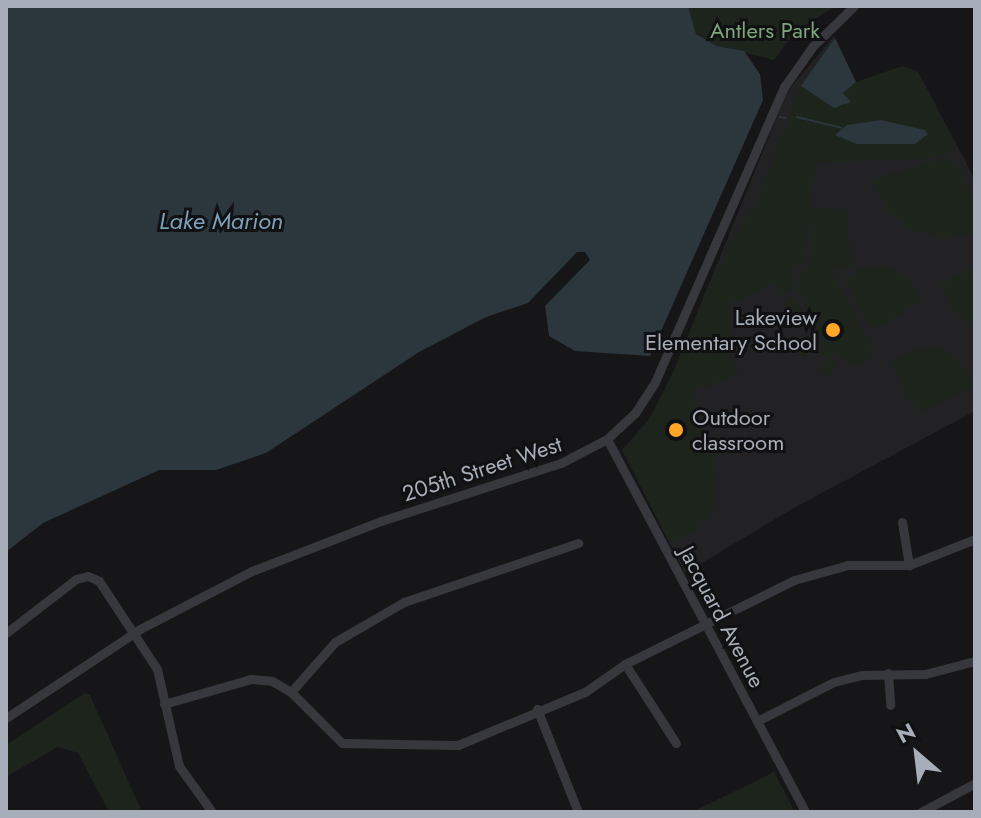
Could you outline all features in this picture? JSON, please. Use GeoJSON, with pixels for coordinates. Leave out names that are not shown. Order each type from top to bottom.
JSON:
{"type":"FeatureCollection","features":[{"type":"Feature","properties":{"kind":"street","name":"205th Street West"},"geometry":{"type":"LineString","coordinates":[[8,713],[134,633],[309,546],[561,463],[607,439],[635,413],[655,382],[791,77],[813,46],[854,6]]}},
{"type":"Feature","properties":{"kind":"street","name":"Jacquard Avenue"},"geometry":{"type":"LineString","coordinates":[[607,439],[805,812]]}},
{"type":"Feature","properties":{"kind":"street"},"geometry":{"type":"LineString","coordinates":[[902,522],[909,565]]}},
{"type":"Feature","properties":{"kind":"street"},"geometry":{"type":"LineString","coordinates":[[164,704],[251,679],[272,681],[291,692],[331,736],[355,746],[458,745],[537,709],[585,692],[625,664],[815,571],[909,565],[975,539]]}},
{"type":"Feature","properties":{"kind":"street"},"geometry":{"type":"LineString","coordinates":[[291,692],[335,642],[404,602],[578,543]]}},
{"type":"Feature","properties":{"kind":"street"},"geometry":{"type":"LineString","coordinates":[[6,633],[76,579],[88,576],[99,581],[157,669],[179,766],[212,812]]}},
{"type":"Feature","properties":{"kind":"street"},"geometry":{"type":"LineString","coordinates":[[757,721],[834,682],[888,673],[925,674],[975,661]]}},
{"type":"Feature","properties":{"kind":"street"},"geometry":{"type":"LineString","coordinates":[[625,664],[676,743]]}},
{"type":"Feature","properties":{"kind":"street"},"geometry":{"type":"LineString","coordinates":[[888,673],[890,705]]}},
{"type":"Feature","properties":{"kind":"street"},"geometry":{"type":"LineString","coordinates":[[537,709],[578,812]]}},
{"type":"Feature","properties":{"kind":"street"},"geometry":{"type":"LineString","coordinates":[[921,812],[975,783]]}},
{"type":"Feature","properties":{"kind":"shaded area","name":"Lakeview Elementary School"},"geometry":{"type":"Polygon","coordinates":[[[834,36],[856,82],[903,66],[918,72],[975,180],[975,411],[792,509],[685,573],[622,450],[648,421],[672,375],[787,92],[834,36]]]}},
{"type":"Feature","properties":{"kind":"green space","name":"Antlers Park"},"geometry":{"type":"Polygon","coordinates":[[[688,6],[837,6],[796,30],[774,60],[717,46],[696,34],[688,6]]]}},
{"type":"Feature","properties":{"kind":"green space"},"geometry":{"type":"Polygon","coordinates":[[[903,66],[918,72],[959,149],[925,159],[817,162],[805,260],[792,273],[797,274],[794,288],[781,296],[775,284],[730,303],[732,343],[741,352],[731,356],[739,374],[690,393],[702,421],[695,418],[718,451],[716,505],[698,529],[675,542],[668,540],[622,450],[648,421],[672,375],[708,286],[759,196],[801,86],[834,108],[850,102],[842,93],[856,82],[903,66]]]}},
{"type":"Feature","properties":{"kind":"green space"},"geometry":{"type":"Polygon","coordinates":[[[946,157],[958,163],[975,202],[975,231],[945,239],[908,229],[884,207],[873,180],[946,157]]]}},
{"type":"Feature","properties":{"kind":"green space"},"geometry":{"type":"Polygon","coordinates":[[[812,208],[847,209],[851,267],[829,267],[871,343],[871,353],[862,363],[851,364],[829,352],[797,289],[799,275],[809,265],[812,208]]]}},
{"type":"Feature","properties":{"kind":"green space"},"geometry":{"type":"Polygon","coordinates":[[[888,267],[908,277],[921,302],[876,328],[869,325],[845,279],[861,268],[888,267]]]}},
{"type":"Feature","properties":{"kind":"green space"},"geometry":{"type":"Polygon","coordinates":[[[975,267],[975,325],[956,314],[939,285],[975,267]]]}},
{"type":"Feature","properties":{"kind":"green space"},"geometry":{"type":"Polygon","coordinates":[[[795,295],[808,322],[795,330],[783,300],[795,295]]]}},
{"type":"Feature","properties":{"kind":"green space"},"geometry":{"type":"Polygon","coordinates":[[[814,335],[836,362],[831,376],[820,372],[829,358],[810,349],[805,358],[781,345],[814,335]]]}},
{"type":"Feature","properties":{"kind":"green space"},"geometry":{"type":"Polygon","coordinates":[[[915,349],[945,349],[966,369],[973,387],[924,411],[916,409],[891,362],[915,349]]]}},
{"type":"Feature","properties":{"kind":"green space"},"geometry":{"type":"Polygon","coordinates":[[[85,693],[90,695],[142,812],[109,812],[78,753],[58,747],[6,777],[6,745],[85,693]]]}},
{"type":"Feature","properties":{"kind":"green space"},"geometry":{"type":"Polygon","coordinates":[[[774,772],[795,812],[692,812],[774,772]]]}},
{"type":"Feature","properties":{"kind":"water","name":"Lake Marion"},"geometry":{"type":"Polygon","coordinates":[[[6,6],[688,6],[696,34],[717,46],[744,51],[760,74],[763,100],[650,356],[575,351],[549,336],[545,306],[590,260],[585,252],[577,252],[528,303],[486,317],[419,352],[266,453],[216,470],[159,470],[43,523],[6,552],[6,6]]]}},
{"type":"Feature","properties":{"kind":"water"},"geometry":{"type":"Polygon","coordinates":[[[835,38],[856,82],[843,93],[851,102],[834,108],[801,86],[835,38]]]}},
{"type":"Feature","properties":{"kind":"water"},"geometry":{"type":"Polygon","coordinates":[[[881,120],[925,130],[928,134],[915,144],[857,144],[835,135],[847,125],[881,120]]]}},
{"type":"Feature","properties":{"kind":"waterway"},"geometry":{"type":"LineString","coordinates":[[780,117],[786,118]]}},
{"type":"Feature","properties":{"kind":"waterway"},"geometry":{"type":"LineString","coordinates":[[797,117],[842,128]]}},
{"type":"Feature","properties":{"kind":"place","name":"Lakeview Elementary School"},"geometry":{"type":"Point","coordinates":[833,330]}},
{"type":"Feature","properties":{"kind":"place","name":"Outdoor classroom"},"geometry":{"type":"Point","coordinates":[676,430]}}]}
